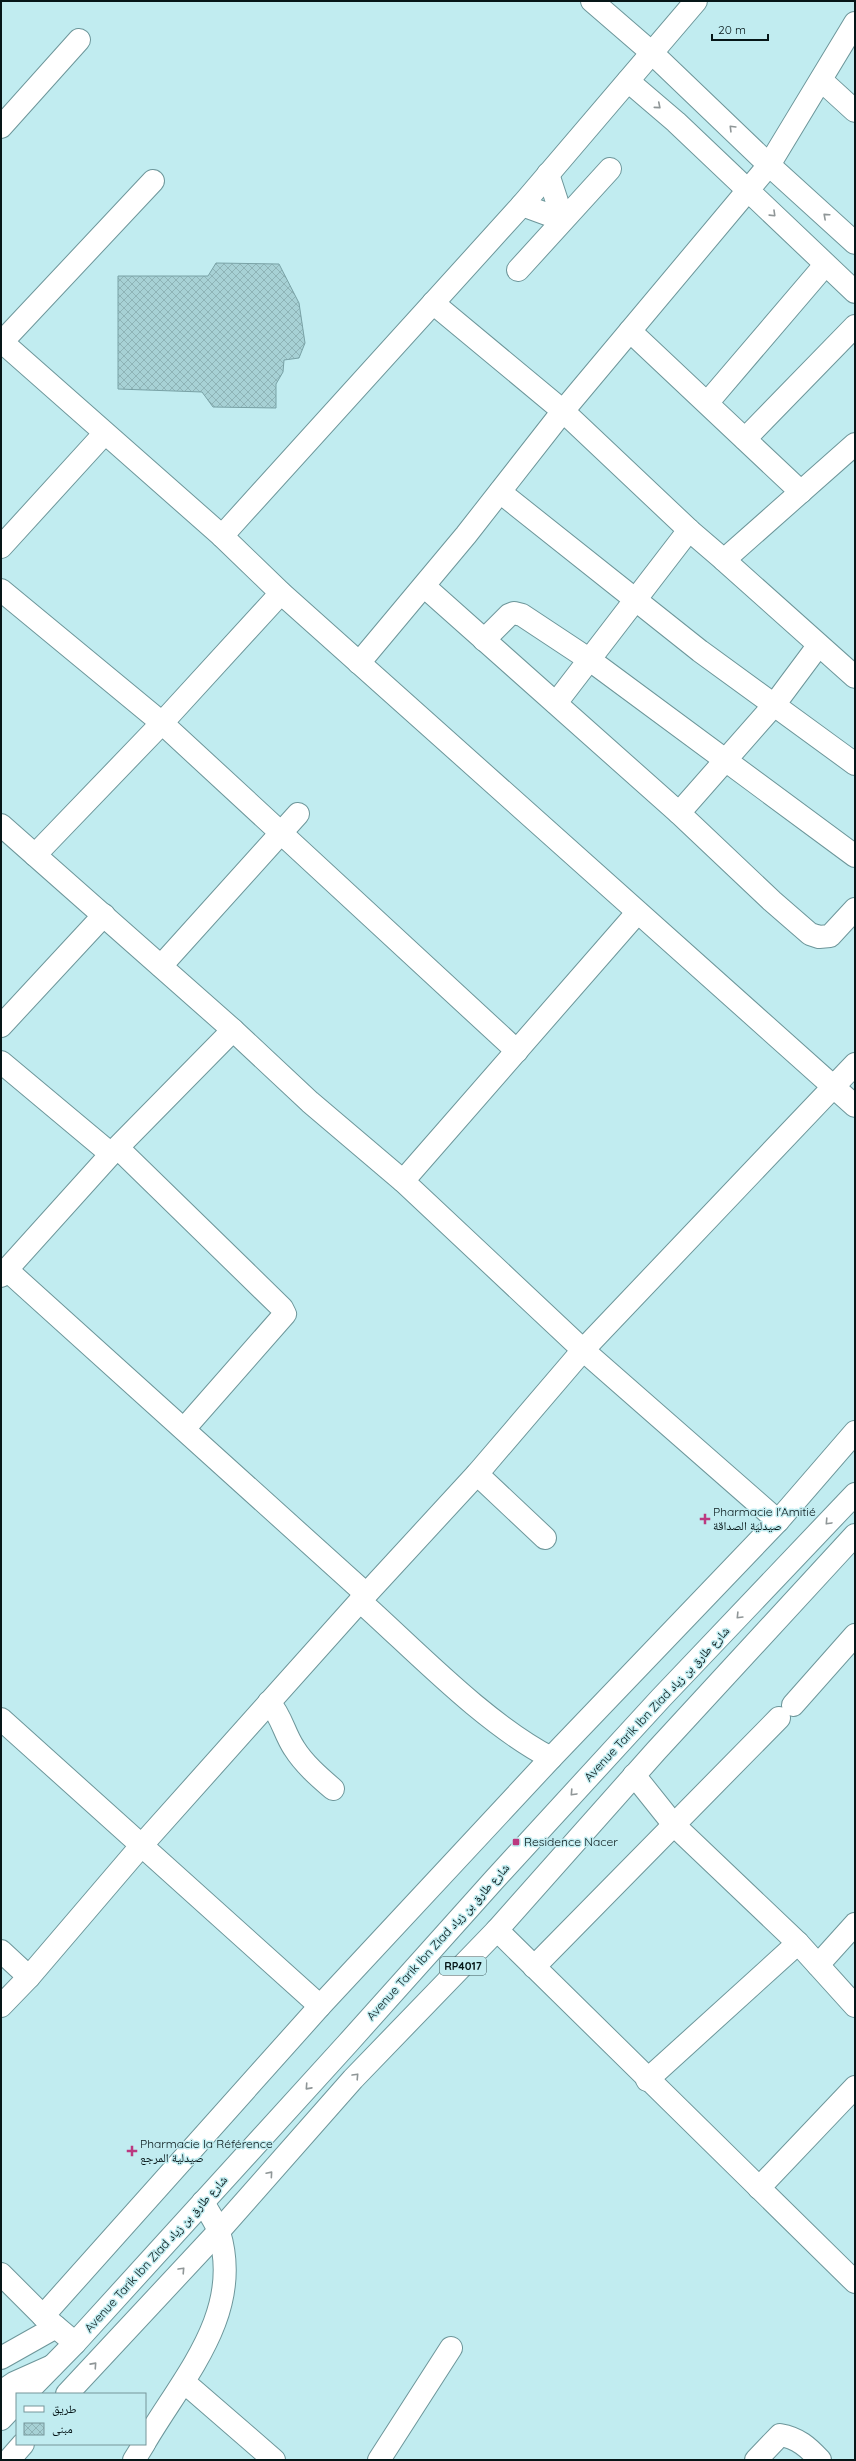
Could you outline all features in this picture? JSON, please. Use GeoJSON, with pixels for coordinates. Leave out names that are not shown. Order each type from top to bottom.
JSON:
{"type":"FeatureCollection","features":[{"type":"Feature","properties":{"kind":"street"},"geometry":{"type":"LineString","coordinates":[[592,1],[651,52],[769,165],[855,243]]}},
{"type":"Feature","properties":{"kind":"street"},"geometry":{"type":"LineString","coordinates":[[222,536],[522,205],[696,1]]}},
{"type":"Feature","properties":{"kind":"street"},"geometry":{"type":"LineString","coordinates":[[359,663],[424,587],[563,411],[749,191],[769,165],[855,23]]}},
{"type":"Feature","properties":{"kind":"street"},"geometry":{"type":"LineString","coordinates":[[1,127],[79,40]]}},
{"type":"Feature","properties":{"kind":"street"},"geometry":{"type":"LineString","coordinates":[[821,80],[855,111]]}},
{"type":"Feature","properties":{"kind":"street"},"geometry":{"type":"LineString","coordinates":[[628,82],[676,122],[855,292]]}},
{"type":"Feature","properties":{"kind":"street"},"geometry":{"type":"LineString","coordinates":[[518,270],[610,169]]}},
{"type":"Feature","properties":{"kind":"street"},"geometry":{"type":"LineString","coordinates":[[548,174],[562,220]]}},
{"type":"Feature","properties":{"kind":"street"},"geometry":{"type":"LineString","coordinates":[[152,181],[2,341],[104,434],[222,536],[281,593],[637,913],[855,1106]]}},
{"type":"Feature","properties":{"kind":"street"},"geometry":{"type":"LineString","coordinates":[[522,205],[562,220]]}},
{"type":"Feature","properties":{"kind":"street"},"geometry":{"type":"LineString","coordinates":[[708,402],[825,265]]}},
{"type":"Feature","properties":{"kind":"street"},"geometry":{"type":"LineString","coordinates":[[433,303],[563,411],[689,530],[818,646],[855,677]]}},
{"type":"Feature","properties":{"kind":"street"},"geometry":{"type":"LineString","coordinates":[[745,439],[855,326]]}},
{"type":"Feature","properties":{"kind":"street"},"geometry":{"type":"LineString","coordinates":[[630,331],[708,402],[801,492]]}},
{"type":"Feature","properties":{"kind":"street"},"geometry":{"type":"LineString","coordinates":[[1,547],[104,434]]}},
{"type":"Feature","properties":{"kind":"street"},"geometry":{"type":"LineString","coordinates":[[724,560],[855,444]]}},
{"type":"Feature","properties":{"kind":"street"},"geometry":{"type":"LineString","coordinates":[[500,492],[636,601],[855,764]]}},
{"type":"Feature","properties":{"kind":"street"},"geometry":{"type":"LineString","coordinates":[[556,704],[689,530]]}},
{"type":"Feature","properties":{"kind":"street"},"geometry":{"type":"LineString","coordinates":[[424,587],[679,813],[772,901],[810,934],[830,936],[836,932],[855,908]]}},
{"type":"Feature","properties":{"kind":"street"},"geometry":{"type":"LineString","coordinates":[[1,590],[162,723],[517,1051]]}},
{"type":"Feature","properties":{"kind":"street"},"geometry":{"type":"LineString","coordinates":[[36,855],[162,723],[281,593]]}},
{"type":"Feature","properties":{"kind":"street"},"geometry":{"type":"LineString","coordinates":[[484,640],[509,615],[517,613],[590,660],[855,856]]}},
{"type":"Feature","properties":{"kind":"street"},"geometry":{"type":"LineString","coordinates":[[679,813],[774,705],[818,646]]}},
{"type":"Feature","properties":{"kind":"street"},"geometry":{"type":"LineString","coordinates":[[161,966],[298,814]]}},
{"type":"Feature","properties":{"kind":"street"},"geometry":{"type":"LineString","coordinates":[[1,825],[233,1030],[310,1102],[403,1181],[583,1350],[778,1521]]}},
{"type":"Feature","properties":{"kind":"street"},"geometry":{"type":"LineString","coordinates":[[403,1181],[637,913]]}},
{"type":"Feature","properties":{"kind":"street"},"geometry":{"type":"LineString","coordinates":[[1,1026],[104,915]]}},
{"type":"Feature","properties":{"kind":"street"},"geometry":{"type":"LineString","coordinates":[[233,1030],[115,1152],[4,1273],[184,1430],[470,1699],[536,1750],[551,1758]]}},
{"type":"Feature","properties":{"kind":"street"},"geometry":{"type":"LineString","coordinates":[[1,1062],[115,1152],[282,1308],[285,1314],[184,1430]]}},
{"type":"Feature","properties":{"kind":"street"},"geometry":{"type":"LineString","coordinates":[[1,2006],[29,1977],[141,1846],[363,1597],[477,1474],[583,1350],[855,1064]]}},
{"type":"Feature","properties":{"kind":"street"},"geometry":{"type":"LineString","coordinates":[[1,2358],[50,2322],[320,2006],[551,1758],[778,1521],[855,1432]]}},
{"type":"Feature","properties":{"kind":"street"},"geometry":{"type":"LineString","coordinates":[[477,1474],[545,1538]]}},
{"type":"Feature","properties":{"kind":"street","name":"Avenue Tarik Ibn Ziad شارع طارق بن زياد"},"geometry":{"type":"LineString","coordinates":[[26,2393],[75,2343],[494,1880],[661,1698],[855,1494]]}},
{"type":"Feature","properties":{"kind":"street","name":"RP4017"},"geometry":{"type":"LineString","coordinates":[[69,2393],[219,2231],[353,2079],[497,1930],[634,1775],[855,1535]]}},
{"type":"Feature","properties":{"kind":"street"},"geometry":{"type":"LineString","coordinates":[[534,1966],[786,1711],[855,1635]]}},
{"type":"Feature","properties":{"kind":"street"},"geometry":{"type":"LineString","coordinates":[[270,1702],[279,1714],[295,1750],[305,1762],[333,1789]]}},
{"type":"Feature","properties":{"kind":"street"},"geometry":{"type":"LineString","coordinates":[[1,1719],[320,2006]]}},
{"type":"Feature","properties":{"kind":"street"},"geometry":{"type":"LineString","coordinates":[[634,1775],[674,1825],[798,1943],[855,2006]]}},
{"type":"Feature","properties":{"kind":"street"},"geometry":{"type":"LineString","coordinates":[[818,1965],[855,1924]]}},
{"type":"Feature","properties":{"kind":"street"},"geometry":{"type":"LineString","coordinates":[[497,1930],[855,2282]]}},
{"type":"Feature","properties":{"kind":"street"},"geometry":{"type":"LineString","coordinates":[[648,2080],[798,1943]]}},
{"type":"Feature","properties":{"kind":"street"},"geometry":{"type":"LineString","coordinates":[[1,1951],[29,1977]]}},
{"type":"Feature","properties":{"kind":"street"},"geometry":{"type":"LineString","coordinates":[[760,2188],[855,2086]]}},
{"type":"Feature","properties":{"kind":"street"},"geometry":{"type":"LineString","coordinates":[[146,2440],[184,2382],[205,2345],[220,2311],[225,2285],[225,2264],[219,2231],[203,2202]]}},
{"type":"Feature","properties":{"kind":"street"},"geometry":{"type":"LineString","coordinates":[[1,2274],[50,2322],[75,2343]]}},
{"type":"Feature","properties":{"kind":"street"},"geometry":{"type":"LineString","coordinates":[[379,2460],[451,2348]]}},
{"type":"Feature","properties":{"kind":"street"},"geometry":{"type":"LineString","coordinates":[[1,2392],[14,2383],[52,2366]]}},
{"type":"Feature","properties":{"kind":"street"},"geometry":{"type":"LineString","coordinates":[[184,2382],[274,2460]]}},
{"type":"Feature","properties":{"kind":"street"},"geometry":{"type":"LineString","coordinates":[[1,2419],[16,2403]]}},
{"type":"Feature","properties":{"kind":"street"},"geometry":{"type":"LineString","coordinates":[[756,2460],[780,2435],[794,2437],[808,2447],[820,2460]]}},
{"type":"Feature","properties":{"kind":"street"},"geometry":{"type":"LineString","coordinates":[[9,2460],[22,2445]]}},
{"type":"Feature","properties":{"kind":"street"},"geometry":{"type":"LineString","coordinates":[[134,2460],[143,2445]]}},
{"type":"Feature","properties":{"kind":"building"},"geometry":{"type":"Polygon","coordinates":[[[216,263],[279,264],[299,303],[305,343],[299,358],[284,360],[283,372],[276,384],[276,408],[213,407],[202,392],[118,389],[118,276],[208,276],[216,263]]]}},
{"type":"Feature","properties":{"kind":"place","name":"Pharmacie l'Amitié صيدلية الصداقة"},"geometry":{"type":"Point","coordinates":[705,1519]}},
{"type":"Feature","properties":{"kind":"place","name":"Residence Nacer"},"geometry":{"type":"Point","coordinates":[516,1842]}},
{"type":"Feature","properties":{"kind":"place","name":"Pharmacie la Référence صيدلية المرجع"},"geometry":{"type":"Point","coordinates":[132,2151]}}]}
